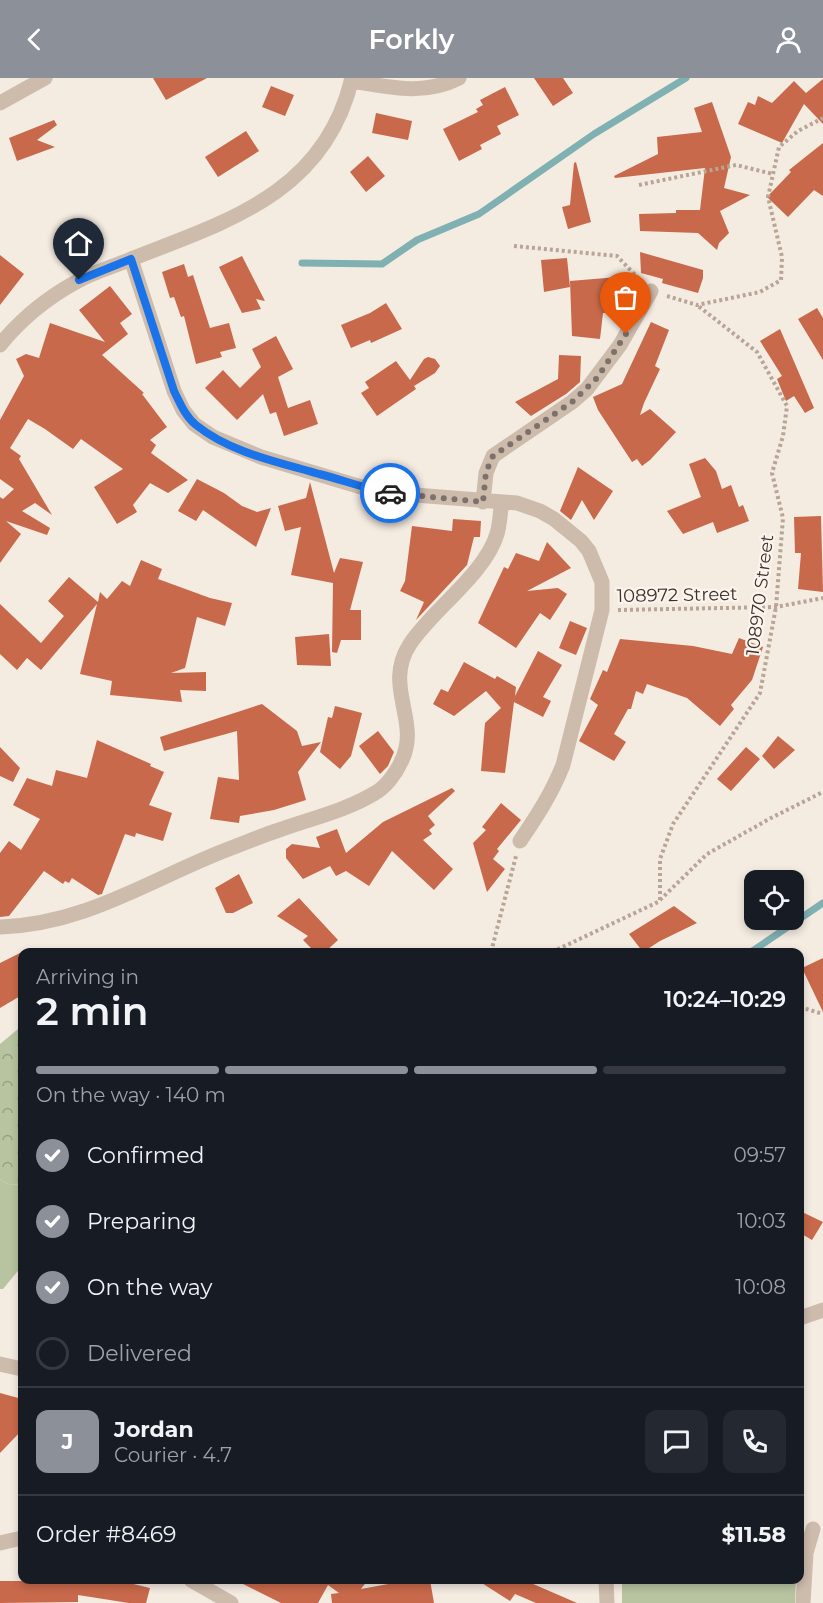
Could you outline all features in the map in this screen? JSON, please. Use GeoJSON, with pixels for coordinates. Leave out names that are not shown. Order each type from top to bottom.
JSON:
{"type":"FeatureCollection","features":[{"type":"Feature","properties":{"kind":"street"},"geometry":{"type":"LineString","coordinates":[[0,104],[45,78]]}},
{"type":"Feature","properties":{"kind":"street"},"geometry":{"type":"LineString","coordinates":[[0,345],[12,330],[51,297],[79,280],[222,223],[253,208],[280,190],[307,166],[326,140],[339,117],[351,79],[395,88],[416,89],[433,88],[459,78]]}},
{"type":"Feature","properties":{"kind":"street"},"geometry":{"type":"LineString","coordinates":[[131,259],[174,391],[183,410],[194,424],[213,437],[261,458],[390,494],[517,503],[554,519],[581,541],[589,551],[602,582],[602,610],[563,765],[546,803],[520,841]]}},
{"type":"Feature","properties":{"kind":"street"},"geometry":{"type":"LineString","coordinates":[[483,502],[486,472],[493,456],[572,402],[587,389],[620,345],[651,291]]}},
{"type":"Feature","properties":{"kind":"street"},"geometry":{"type":"LineString","coordinates":[[0,927],[34,925],[60,920],[106,905],[223,851],[332,812],[377,793],[392,777],[407,747],[408,730],[398,676],[401,661],[419,632],[458,591],[490,548],[497,534],[501,502]]}},
{"type":"Feature","properties":{"kind":"street"},"geometry":{"type":"LineString","coordinates":[[804,1317],[823,1310]]}},
{"type":"Feature","properties":{"kind":"street"},"geometry":{"type":"LineString","coordinates":[[0,1364],[18,1368]]}},
{"type":"Feature","properties":{"kind":"street"},"geometry":{"type":"LineString","coordinates":[[803,1603],[806,1553],[813,1529]]}},
{"type":"Feature","properties":{"kind":"street"},"geometry":{"type":"LineString","coordinates":[[0,1543],[18,1539]]}},
{"type":"Feature","properties":{"kind":"street"},"geometry":{"type":"LineString","coordinates":[[198,1584],[231,1603]]}},
{"type":"Feature","properties":{"kind":"street"},"geometry":{"type":"LineString","coordinates":[[606,1584],[607,1603]]}},
{"type":"Feature","properties":{"kind":"path"},"geometry":{"type":"LineString","coordinates":[[514,246],[617,256],[651,291],[697,305],[760,292],[781,280],[782,257],[768,197],[779,147],[798,131],[823,118]]}},
{"type":"Feature","properties":{"kind":"path"},"geometry":{"type":"LineString","coordinates":[[639,185],[736,165],[773,174]]}},
{"type":"Feature","properties":{"kind":"path","name":"108970 Street"},"geometry":{"type":"LineString","coordinates":[[660,900],[660,859],[673,824],[760,693],[776,607],[783,518],[772,473],[783,436],[787,406],[757,351],[697,305]]}},
{"type":"Feature","properties":{"kind":"path","name":"108972 Street"},"geometry":{"type":"LineString","coordinates":[[602,610],[776,607],[823,598]]}},
{"type":"Feature","properties":{"kind":"path"},"geometry":{"type":"LineString","coordinates":[[560,948],[660,900],[707,854],[823,792]]}},
{"type":"Feature","properties":{"kind":"path"},"geometry":{"type":"LineString","coordinates":[[492,948],[520,841]]}},
{"type":"Feature","properties":{"kind":"path"},"geometry":{"type":"LineString","coordinates":[[804,1008],[823,1014]]}},
{"type":"Feature","properties":{"kind":"green space"},"geometry":{"type":"Polygon","coordinates":[[[18,1029],[18,1185],[8,1184],[0,1179],[0,1044],[18,1029]]]}},
{"type":"Feature","properties":{"kind":"green space"},"geometry":{"type":"Polygon","coordinates":[[[0,1179],[8,1184],[18,1185],[18,1271],[3,1289],[0,1289],[0,1179]]]}},
{"type":"Feature","properties":{"kind":"green space"},"geometry":{"type":"Polygon","coordinates":[[[622,1584],[796,1584],[795,1603],[622,1603],[622,1584]]]}},
{"type":"Feature","properties":{"kind":"building"},"geometry":{"type":"Polygon","coordinates":[[[153,78],[207,78],[166,100],[153,78]]]}},
{"type":"Feature","properties":{"kind":"building"},"geometry":{"type":"Polygon","coordinates":[[[534,78],[563,78],[573,93],[553,106],[534,78]]]}},
{"type":"Feature","properties":{"kind":"building"},"geometry":{"type":"Polygon","coordinates":[[[823,79],[823,124],[804,104],[782,143],[738,124],[748,102],[755,105],[758,96],[772,103],[794,81],[806,93],[823,79]]]}},
{"type":"Feature","properties":{"kind":"building"},"geometry":{"type":"Polygon","coordinates":[[[271,86],[294,95],[285,116],[262,107],[271,86]]]}},
{"type":"Feature","properties":{"kind":"building"},"geometry":{"type":"Polygon","coordinates":[[[505,87],[519,115],[497,126],[501,134],[480,145],[482,149],[459,161],[443,129],[478,112],[476,109],[483,105],[480,100],[505,87]]]}},
{"type":"Feature","properties":{"kind":"building"},"geometry":{"type":"Polygon","coordinates":[[[712,102],[731,157],[724,188],[750,195],[720,211],[729,233],[719,243],[717,250],[698,233],[640,231],[639,214],[700,210],[705,168],[615,178],[614,176],[658,154],[657,137],[702,132],[694,108],[712,102]]]}},
{"type":"Feature","properties":{"kind":"building"},"geometry":{"type":"Polygon","coordinates":[[[376,113],[412,121],[408,140],[372,133],[376,113]]]}},
{"type":"Feature","properties":{"kind":"building"},"geometry":{"type":"Polygon","coordinates":[[[54,120],[57,125],[37,140],[55,147],[17,161],[9,138],[54,120]]]}},
{"type":"Feature","properties":{"kind":"building"},"geometry":{"type":"Polygon","coordinates":[[[246,131],[259,151],[218,177],[205,157],[246,131]]]}},
{"type":"Feature","properties":{"kind":"building"},"geometry":{"type":"Polygon","coordinates":[[[823,143],[823,196],[814,190],[788,217],[767,197],[791,172],[789,170],[823,143]]]}},
{"type":"Feature","properties":{"kind":"building"},"geometry":{"type":"Polygon","coordinates":[[[368,156],[385,176],[366,192],[350,172],[368,156]]]}},
{"type":"Feature","properties":{"kind":"building"},"geometry":{"type":"Polygon","coordinates":[[[576,162],[591,222],[568,229],[562,207],[570,205],[574,163],[576,162]]]}},
{"type":"Feature","properties":{"kind":"building"},"geometry":{"type":"Polygon","coordinates":[[[640,252],[703,270],[698,293],[662,283],[663,279],[641,273],[640,252]]]}},
{"type":"Feature","properties":{"kind":"building"},"geometry":{"type":"Polygon","coordinates":[[[0,255],[24,274],[0,305],[0,255]]]}},
{"type":"Feature","properties":{"kind":"building"},"geometry":{"type":"Polygon","coordinates":[[[242,256],[265,301],[256,299],[261,309],[242,313],[219,267],[242,256]]]}},
{"type":"Feature","properties":{"kind":"building"},"geometry":{"type":"Polygon","coordinates":[[[567,258],[570,287],[544,292],[541,260],[567,258]]]}},
{"type":"Feature","properties":{"kind":"building"},"geometry":{"type":"Polygon","coordinates":[[[184,264],[188,277],[193,275],[210,328],[229,323],[236,348],[220,352],[222,357],[196,364],[184,316],[181,317],[174,297],[170,298],[162,272],[184,264]]]}},
{"type":"Feature","properties":{"kind":"building"},"geometry":{"type":"Polygon","coordinates":[[[618,277],[620,312],[603,313],[600,339],[572,336],[570,281],[618,277]]]}},
{"type":"Feature","properties":{"kind":"building"},"geometry":{"type":"Polygon","coordinates":[[[110,286],[132,314],[120,323],[128,334],[102,355],[144,393],[142,394],[167,427],[150,440],[156,445],[151,453],[188,480],[168,493],[150,483],[133,505],[137,512],[117,524],[94,487],[123,469],[81,439],[73,449],[28,419],[10,448],[21,456],[19,459],[52,515],[35,503],[22,511],[50,528],[47,535],[6,521],[21,534],[0,563],[0,497],[3,499],[14,489],[0,479],[0,420],[24,376],[16,359],[26,354],[39,358],[50,323],[105,342],[79,310],[110,286]]]}},
{"type":"Feature","properties":{"kind":"building"},"geometry":{"type":"Polygon","coordinates":[[[386,303],[402,329],[371,343],[370,340],[351,348],[341,325],[370,313],[386,303]]]}},
{"type":"Feature","properties":{"kind":"building"},"geometry":{"type":"Polygon","coordinates":[[[817,308],[823,318],[823,360],[798,319],[817,308]]]}},
{"type":"Feature","properties":{"kind":"building"},"geometry":{"type":"Polygon","coordinates":[[[651,322],[669,330],[655,366],[660,369],[640,415],[650,409],[676,432],[642,466],[637,459],[632,462],[598,410],[593,397],[622,384],[651,322]]]}},
{"type":"Feature","properties":{"kind":"building"},"geometry":{"type":"Polygon","coordinates":[[[780,329],[814,408],[805,413],[794,396],[786,401],[777,379],[782,376],[760,341],[780,329]]]}},
{"type":"Feature","properties":{"kind":"building"},"geometry":{"type":"Polygon","coordinates":[[[276,336],[293,369],[278,377],[288,408],[310,400],[318,424],[284,436],[276,412],[270,414],[263,394],[237,420],[205,388],[223,370],[240,388],[261,367],[252,349],[276,336]]]}},
{"type":"Feature","properties":{"kind":"building"},"geometry":{"type":"Polygon","coordinates":[[[559,355],[581,356],[580,382],[566,394],[531,416],[515,402],[558,379],[559,355]]]}},
{"type":"Feature","properties":{"kind":"building"},"geometry":{"type":"Polygon","coordinates":[[[428,357],[435,359],[440,366],[435,373],[414,386],[416,389],[377,416],[361,393],[369,388],[365,382],[396,361],[410,380],[424,359],[428,357]]]}},
{"type":"Feature","properties":{"kind":"building"},"geometry":{"type":"Polygon","coordinates":[[[705,458],[716,471],[722,489],[731,485],[739,507],[743,505],[749,521],[717,533],[713,522],[683,534],[667,511],[701,497],[689,464],[705,458]]]}},
{"type":"Feature","properties":{"kind":"building"},"geometry":{"type":"Polygon","coordinates":[[[578,467],[613,491],[594,520],[582,500],[571,520],[560,511],[578,467]]]}},
{"type":"Feature","properties":{"kind":"building"},"geometry":{"type":"Polygon","coordinates":[[[197,479],[224,493],[242,506],[257,512],[271,508],[256,547],[203,510],[196,521],[178,511],[197,479]]]}},
{"type":"Feature","properties":{"kind":"building"},"geometry":{"type":"Polygon","coordinates":[[[310,482],[334,573],[340,558],[363,562],[350,610],[361,610],[361,640],[341,640],[337,653],[332,652],[333,583],[291,575],[301,527],[285,531],[278,506],[306,498],[310,482]]]}},
{"type":"Feature","properties":{"kind":"building"},"geometry":{"type":"Polygon","coordinates":[[[821,516],[823,592],[798,589],[801,553],[795,553],[794,517],[821,516]]]}},
{"type":"Feature","properties":{"kind":"building"},"geometry":{"type":"Polygon","coordinates":[[[453,519],[481,521],[480,537],[474,537],[467,565],[416,620],[424,602],[400,591],[405,581],[412,526],[452,531],[453,519]]]}},
{"type":"Feature","properties":{"kind":"building"},"geometry":{"type":"Polygon","coordinates":[[[547,542],[571,568],[527,591],[558,588],[567,594],[550,620],[540,613],[516,648],[478,623],[504,567],[508,569],[516,553],[539,561],[547,542]]]}},
{"type":"Feature","properties":{"kind":"building"},"geometry":{"type":"Polygon","coordinates":[[[141,560],[162,569],[158,579],[210,598],[232,603],[225,626],[197,617],[185,668],[171,673],[206,672],[206,691],[180,690],[182,702],[110,695],[112,681],[80,674],[97,604],[41,670],[27,658],[17,670],[0,654],[0,604],[41,643],[64,616],[48,601],[69,577],[98,602],[100,592],[107,599],[122,581],[130,586],[141,560]]]}},
{"type":"Feature","properties":{"kind":"building"},"geometry":{"type":"Polygon","coordinates":[[[570,621],[587,628],[576,655],[559,648],[570,621]]]}},
{"type":"Feature","properties":{"kind":"building"},"geometry":{"type":"Polygon","coordinates":[[[329,634],[331,666],[297,665],[295,637],[329,634]]]}},
{"type":"Feature","properties":{"kind":"building"},"geometry":{"type":"Polygon","coordinates":[[[739,638],[763,647],[752,680],[731,705],[734,709],[720,726],[687,698],[647,684],[643,694],[636,691],[631,709],[628,709],[614,734],[626,742],[614,761],[579,741],[598,705],[590,699],[603,670],[607,672],[620,639],[693,646],[732,654],[739,638]]]}},
{"type":"Feature","properties":{"kind":"building"},"geometry":{"type":"Polygon","coordinates":[[[538,651],[562,665],[543,697],[551,701],[543,717],[514,702],[505,773],[481,771],[485,723],[501,708],[486,691],[454,716],[433,704],[441,689],[448,692],[464,662],[495,679],[497,676],[516,687],[515,696],[538,651]]]}},
{"type":"Feature","properties":{"kind":"building"},"geometry":{"type":"Polygon","coordinates":[[[262,704],[297,731],[302,746],[321,742],[298,772],[306,800],[274,810],[240,816],[239,823],[210,819],[218,777],[239,780],[237,731],[164,751],[160,737],[262,704]]]}},
{"type":"Feature","properties":{"kind":"building"},"geometry":{"type":"Polygon","coordinates":[[[335,706],[362,713],[351,756],[340,769],[320,752],[328,717],[332,718],[335,706]]]}},
{"type":"Feature","properties":{"kind":"building"},"geometry":{"type":"Polygon","coordinates":[[[378,731],[394,752],[388,766],[380,774],[359,746],[378,731]]]}},
{"type":"Feature","properties":{"kind":"building"},"geometry":{"type":"Polygon","coordinates":[[[778,736],[795,750],[774,769],[762,756],[778,736]]]}},
{"type":"Feature","properties":{"kind":"building"},"geometry":{"type":"Polygon","coordinates":[[[97,740],[164,772],[149,805],[172,813],[163,841],[136,833],[135,837],[125,834],[102,894],[98,895],[72,878],[69,883],[65,881],[63,884],[44,871],[9,916],[0,917],[0,853],[9,841],[21,850],[40,819],[13,805],[27,778],[52,786],[56,770],[87,778],[97,740]]]}},
{"type":"Feature","properties":{"kind":"building"},"geometry":{"type":"Polygon","coordinates":[[[0,747],[20,768],[13,782],[0,776],[0,747]]]}},
{"type":"Feature","properties":{"kind":"building"},"geometry":{"type":"Polygon","coordinates":[[[746,747],[760,759],[731,791],[717,779],[746,747]]]}},
{"type":"Feature","properties":{"kind":"building"},"geometry":{"type":"Polygon","coordinates":[[[452,788],[455,791],[428,816],[435,825],[429,830],[432,834],[423,840],[453,869],[434,890],[392,851],[369,886],[346,871],[336,876],[330,866],[303,879],[286,858],[286,849],[292,844],[320,848],[316,837],[337,829],[346,853],[383,822],[452,788]]]}},
{"type":"Feature","properties":{"kind":"building"},"geometry":{"type":"Polygon","coordinates":[[[501,803],[521,820],[497,849],[499,851],[493,859],[505,869],[487,892],[473,843],[486,830],[482,827],[501,803]]]}},
{"type":"Feature","properties":{"kind":"building"},"geometry":{"type":"Polygon","coordinates":[[[239,874],[253,903],[233,913],[226,913],[215,888],[239,874]]]}},
{"type":"Feature","properties":{"kind":"building"},"geometry":{"type":"Polygon","coordinates":[[[299,898],[338,940],[329,948],[311,948],[303,940],[308,936],[277,916],[299,898]]]}},
{"type":"Feature","properties":{"kind":"building"},"geometry":{"type":"Polygon","coordinates":[[[674,906],[697,923],[649,948],[640,948],[629,934],[674,906]]]}},
{"type":"Feature","properties":{"kind":"building"},"geometry":{"type":"Polygon","coordinates":[[[18,954],[18,997],[0,1008],[0,963],[18,954]]]}},
{"type":"Feature","properties":{"kind":"building"},"geometry":{"type":"Polygon","coordinates":[[[823,958],[823,1012],[804,972],[804,967],[823,958]]]}},
{"type":"Feature","properties":{"kind":"building"},"geometry":{"type":"Polygon","coordinates":[[[804,1213],[823,1222],[812,1240],[804,1235],[804,1213]]]}},
{"type":"Feature","properties":{"kind":"building"},"geometry":{"type":"Polygon","coordinates":[[[0,1393],[18,1398],[18,1434],[0,1453],[0,1393]]]}},
{"type":"Feature","properties":{"kind":"building"},"geometry":{"type":"Polygon","coordinates":[[[0,1581],[18,1581],[18,1584],[134,1584],[150,1588],[146,1603],[129,1603],[78,1595],[78,1602],[0,1603],[0,1581]]]}},
{"type":"Feature","properties":{"kind":"building"},"geometry":{"type":"Polygon","coordinates":[[[243,1584],[365,1584],[361,1589],[388,1584],[431,1584],[434,1603],[332,1603],[331,1594],[339,1593],[328,1585],[318,1603],[281,1603],[243,1584]]]}},
{"type":"Feature","properties":{"kind":"building"},"geometry":{"type":"Polygon","coordinates":[[[483,1584],[533,1584],[577,1603],[536,1603],[515,1594],[510,1601],[483,1584]]]}},
{"type":"Feature","properties":{"kind":"waterway"},"geometry":{"type":"LineString","coordinates":[[302,263],[382,264],[417,240],[479,214],[594,134],[686,78]]}},
{"type":"Feature","properties":{"kind":"waterway"},"geometry":{"type":"LineString","coordinates":[[757,948],[823,903]]}},
{"type":"Feature","properties":{"kind":"way so far"},"geometry":{"type":"LineString","coordinates":[[390,493],[483,502],[486,472],[493,456],[572,402],[587,389],[607,364],[626,334]]}},
{"type":"Feature","properties":{"kind":"route"},"geometry":{"type":"LineString","coordinates":[[79,280],[131,259],[174,391],[183,410],[194,424],[213,437],[261,458],[368,489],[390,493]]}}]}
